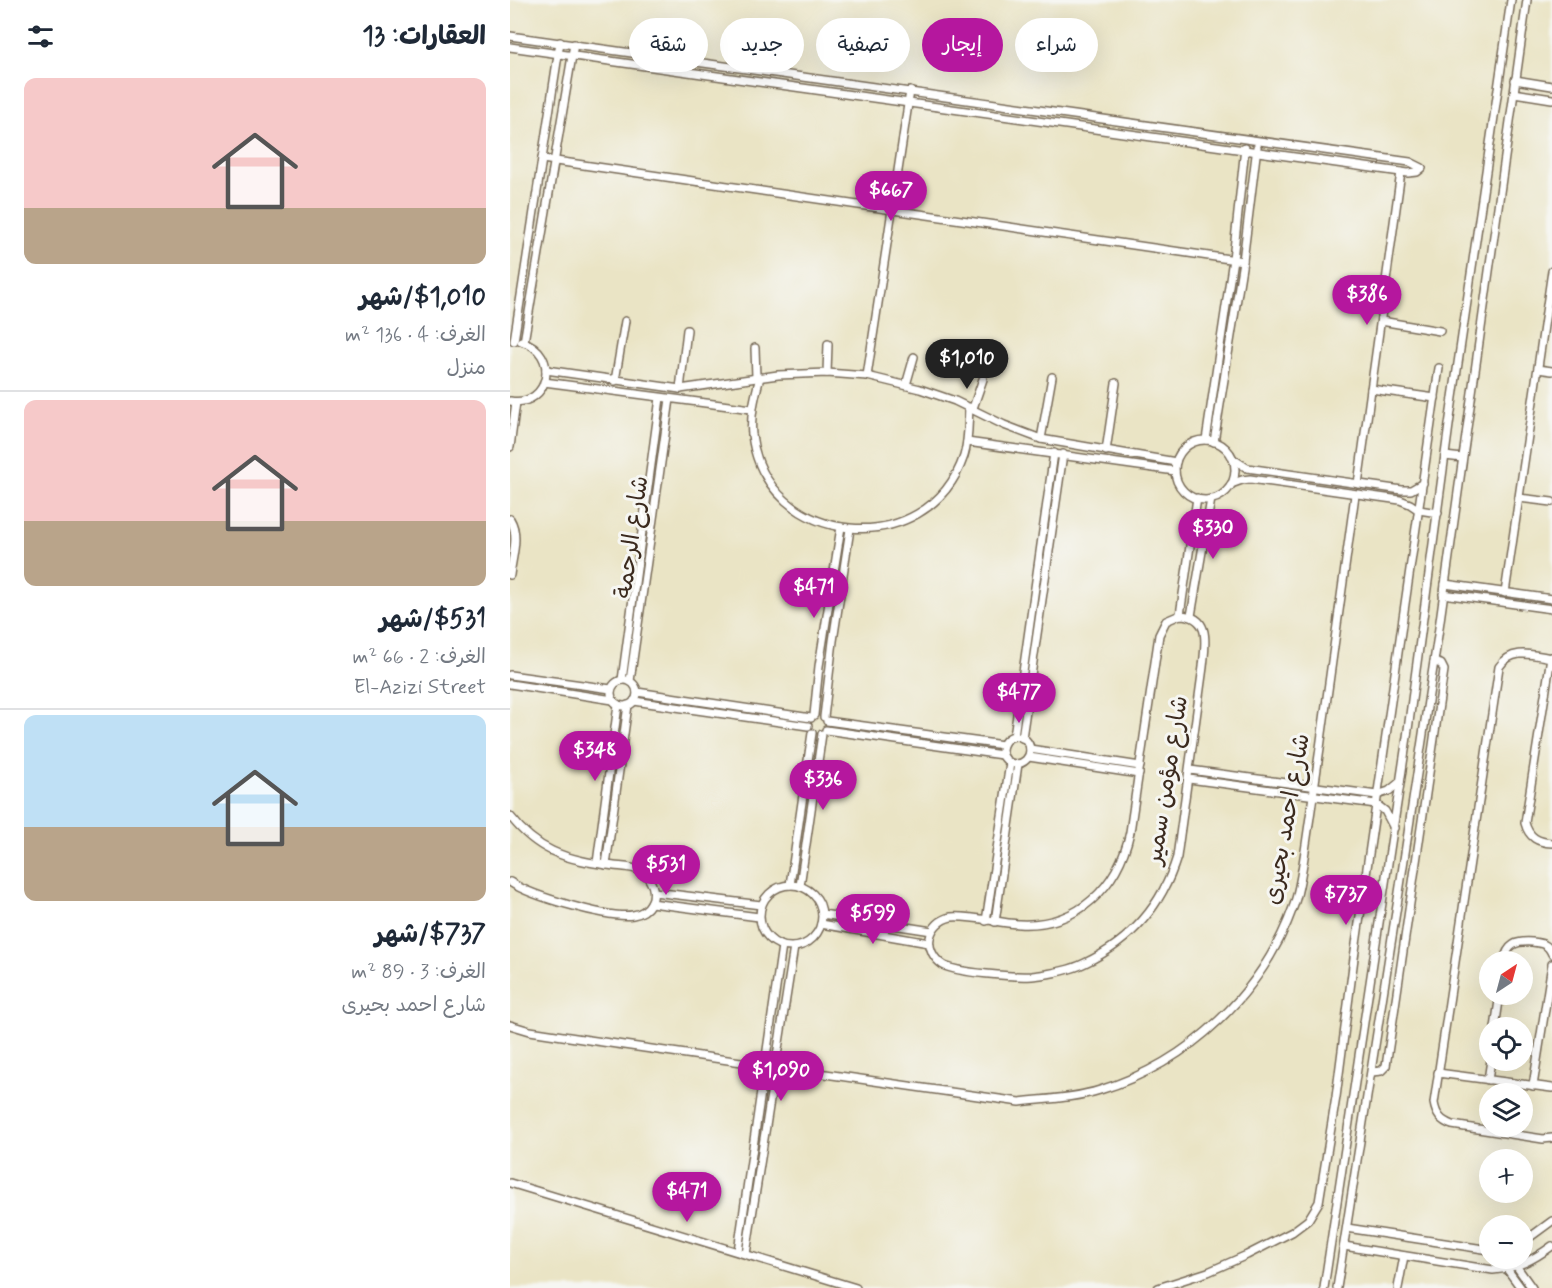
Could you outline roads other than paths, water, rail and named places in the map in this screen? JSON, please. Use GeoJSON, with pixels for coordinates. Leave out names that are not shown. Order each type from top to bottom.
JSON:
{"type":"FeatureCollection","features":[{"type":"Feature","properties":{"kind":"street"},"geometry":{"type":"LineString","coordinates":[[1324,1288],[1394,828],[1510,0]]}},
{"type":"Feature","properties":{"kind":"street"},"geometry":{"type":"LineString","coordinates":[[1337,1288],[1434,662],[1527,0]]}},
{"type":"Feature","properties":{"kind":"street"},"geometry":{"type":"LineString","coordinates":[[510,36],[1410,162],[1422,168],[1417,172],[1401,172],[510,47]]}},
{"type":"Feature","properties":{"kind":"street"},"geometry":{"type":"LineString","coordinates":[[510,447],[513,402],[523,401],[536,394],[544,382],[546,370],[545,363],[537,350],[524,342],[512,341],[560,42]]}},
{"type":"Feature","properties":{"kind":"street"},"geometry":{"type":"LineString","coordinates":[[524,342],[574,44]]}},
{"type":"Feature","properties":{"kind":"street"},"geometry":{"type":"LineString","coordinates":[[1515,80],[1552,86]]}},
{"type":"Feature","properties":{"kind":"street"},"geometry":{"type":"LineString","coordinates":[[867,376],[910,91]]}},
{"type":"Feature","properties":{"kind":"street"},"geometry":{"type":"LineString","coordinates":[[1514,93],[1552,99]]}},
{"type":"Feature","properties":{"kind":"street"},"geometry":{"type":"LineString","coordinates":[[1206,440],[1233,259],[1246,139]]}},
{"type":"Feature","properties":{"kind":"street"},"geometry":{"type":"LineString","coordinates":[[1214,442],[1243,261],[1258,141]]}},
{"type":"Feature","properties":{"kind":"street"},"geometry":{"type":"LineString","coordinates":[[542,159],[1243,261]]}},
{"type":"Feature","properties":{"kind":"street"},"geometry":{"type":"LineString","coordinates":[[1358,484],[1401,172]]}},
{"type":"Feature","properties":{"kind":"street"},"geometry":{"type":"LineString","coordinates":[[1478,222],[1494,224]]}},
{"type":"Feature","properties":{"kind":"street"},"geometry":{"type":"LineString","coordinates":[[1505,593],[1552,271]]}},
{"type":"Feature","properties":{"kind":"street"},"geometry":{"type":"LineString","coordinates":[[615,381],[625,321]]}},
{"type":"Feature","properties":{"kind":"street"},"geometry":{"type":"LineString","coordinates":[[1381,321],[1440,331]]}},
{"type":"Feature","properties":{"kind":"street"},"geometry":{"type":"LineString","coordinates":[[680,389],[687,330]]}},
{"type":"Feature","properties":{"kind":"street"},"geometry":{"type":"LineString","coordinates":[[827,374],[828,344]]}},
{"type":"Feature","properties":{"kind":"street"},"geometry":{"type":"LineString","coordinates":[[755,348],[758,377],[752,409],[752,428],[754,447],[763,470],[777,491],[805,515],[828,525],[850,529],[879,528],[900,522],[920,512],[942,494],[958,470],[968,442],[971,407],[983,379]]}},
{"type":"Feature","properties":{"kind":"street"},"geometry":{"type":"LineString","coordinates":[[906,385],[914,357]]}},
{"type":"Feature","properties":{"kind":"street"},"geometry":{"type":"LineString","coordinates":[[1158,1288],[1208,1272],[1285,1236],[1308,1220],[1319,1202],[1336,1097],[1439,368]]}},
{"type":"Feature","properties":{"kind":"street"},"geometry":{"type":"LineString","coordinates":[[1538,369],[1552,371]]}},
{"type":"Feature","properties":{"kind":"street"},"geometry":{"type":"LineString","coordinates":[[546,370],[680,389],[758,377],[827,374],[867,376],[906,385],[971,407],[1004,425],[1041,439],[1176,462]]}},
{"type":"Feature","properties":{"kind":"street"},"geometry":{"type":"LineString","coordinates":[[1041,439],[1052,377]]}},
{"type":"Feature","properties":{"kind":"street"},"geometry":{"type":"LineString","coordinates":[[544,382],[752,409]]}},
{"type":"Feature","properties":{"kind":"street"},"geometry":{"type":"LineString","coordinates":[[1106,451],[1116,383]]}},
{"type":"Feature","properties":{"kind":"street"},"geometry":{"type":"LineString","coordinates":[[1371,389],[1435,398]]}},
{"type":"Feature","properties":{"kind":"street","name":"شارع الرحمة"},"geometry":{"type":"LineString","coordinates":[[626,681],[660,398]]}},
{"type":"Feature","properties":{"kind":"street","name":"شارع الرحمة"},"geometry":{"type":"LineString","coordinates":[[626,681],[670,399]]}},
{"type":"Feature","properties":{"kind":"street"},"geometry":{"type":"LineString","coordinates":[[1423,483],[1407,490],[1247,468],[1233,459],[1225,448],[1206,440],[1184,448],[1176,462],[1175,471],[1182,488],[1197,498],[1211,499],[1223,494],[1239,480],[1250,479],[1406,502],[1419,510],[1438,513]]}},
{"type":"Feature","properties":{"kind":"street"},"geometry":{"type":"LineString","coordinates":[[968,442],[1175,471]]}},
{"type":"Feature","properties":{"kind":"street"},"geometry":{"type":"LineString","coordinates":[[1014,736],[1054,453]]}},
{"type":"Feature","properties":{"kind":"street"},"geometry":{"type":"LineString","coordinates":[[1022,738],[1063,454]]}},
{"type":"Feature","properties":{"kind":"street"},"geometry":{"type":"LineString","coordinates":[[1445,456],[1462,458]]}},
{"type":"Feature","properties":{"kind":"street"},"geometry":{"type":"LineString","coordinates":[[1232,484],[1235,471],[1233,459]]}},
{"type":"Feature","properties":{"kind":"street","name":"شارع احمد بحيرى"},"geometry":{"type":"LineString","coordinates":[[510,1025],[561,1036],[1020,1102],[1053,1099],[1100,1090],[1150,1069],[1175,1055],[1199,1038],[1249,989],[1283,931],[1296,899],[1313,796],[1355,495]]}},
{"type":"Feature","properties":{"kind":"street"},"geometry":{"type":"LineString","coordinates":[[1197,498],[1180,615],[1191,616],[1211,499]]}},
{"type":"Feature","properties":{"kind":"street"},"geometry":{"type":"LineString","coordinates":[[1519,498],[1552,502]]}},
{"type":"Feature","properties":{"kind":"street"},"geometry":{"type":"LineString","coordinates":[[510,519],[515,528],[515,535],[510,575]]}},
{"type":"Feature","properties":{"kind":"street"},"geometry":{"type":"LineString","coordinates":[[790,885],[812,733],[811,720],[841,527]]}},
{"type":"Feature","properties":{"kind":"street"},"geometry":{"type":"LineString","coordinates":[[800,886],[824,732],[850,529]]}},
{"type":"Feature","properties":{"kind":"street"},"geometry":{"type":"LineString","coordinates":[[832,578],[842,580]]}},
{"type":"Feature","properties":{"kind":"street"},"geometry":{"type":"LineString","coordinates":[[1444,584],[1552,599]]}},
{"type":"Feature","properties":{"kind":"street"},"geometry":{"type":"LineString","coordinates":[[1443,594],[1552,609]]}},
{"type":"Feature","properties":{"kind":"street","name":"شارع مؤمن سمير"},"geometry":{"type":"LineString","coordinates":[[932,931],[936,925],[950,917],[1039,924],[1051,921],[1071,914],[1097,896],[1107,885],[1122,862],[1130,832],[1159,635],[1166,621],[1180,615]]}},
{"type":"Feature","properties":{"kind":"street","name":"شارع مؤمن سمير"},"geometry":{"type":"LineString","coordinates":[[929,943],[934,957],[945,966],[1016,976],[1050,974],[1070,969],[1100,955],[1123,940],[1151,912],[1171,876],[1178,850],[1189,779],[1206,638],[1202,625],[1191,616]]}},
{"type":"Feature","properties":{"kind":"street"},"geometry":{"type":"LineString","coordinates":[[1552,843],[1534,839],[1525,824],[1551,658],[1517,654],[1509,656],[1499,667],[1434,1103],[1437,1115],[1446,1123],[1520,1136],[1552,1138]]}},
{"type":"Feature","properties":{"kind":"street"},"geometry":{"type":"LineString","coordinates":[[1372,1072],[1381,1071],[1386,1066],[1444,670],[1441,664],[1434,662]]}},
{"type":"Feature","properties":{"kind":"street"},"geometry":{"type":"LineString","coordinates":[[510,675],[611,689]]}},
{"type":"Feature","properties":{"kind":"street"},"geometry":{"type":"LineString","coordinates":[[611,689],[615,683],[626,681],[637,692],[811,720]]}},
{"type":"Feature","properties":{"kind":"street"},"geometry":{"type":"LineString","coordinates":[[510,684],[616,702],[811,720],[825,719],[1003,745]]}},
{"type":"Feature","properties":{"kind":"street"},"geometry":{"type":"LineString","coordinates":[[597,863],[616,702],[611,689]]}},
{"type":"Feature","properties":{"kind":"street"},"geometry":{"type":"LineString","coordinates":[[606,865],[631,703],[637,692]]}},
{"type":"Feature","properties":{"kind":"street"},"geometry":{"type":"LineString","coordinates":[[812,733],[824,732],[1002,755],[1014,764]]}},
{"type":"Feature","properties":{"kind":"street"},"geometry":{"type":"LineString","coordinates":[[1002,755],[1003,745],[1014,736],[1026,740],[1029,753]]}},
{"type":"Feature","properties":{"kind":"street"},"geometry":{"type":"LineString","coordinates":[[1407,737],[1422,739]]}},
{"type":"Feature","properties":{"kind":"street"},"geometry":{"type":"LineString","coordinates":[[1029,753],[1139,774]]}},
{"type":"Feature","properties":{"kind":"street"},"geometry":{"type":"LineString","coordinates":[[986,921],[1014,764],[1029,753],[1140,766]]}},
{"type":"Feature","properties":{"kind":"street"},"geometry":{"type":"LineString","coordinates":[[995,922],[1014,764]]}},
{"type":"Feature","properties":{"kind":"street"},"geometry":{"type":"LineString","coordinates":[[1190,770],[1377,795],[1389,791],[1400,782]]}},
{"type":"Feature","properties":{"kind":"street"},"geometry":{"type":"LineString","coordinates":[[1189,779],[1376,804],[1385,811],[1394,828]]}},
{"type":"Feature","properties":{"kind":"street"},"geometry":{"type":"LineString","coordinates":[[510,816],[528,835],[550,850],[566,857],[642,872],[648,877],[654,892],[651,903],[642,912],[629,915],[549,899],[510,882]]}},
{"type":"Feature","properties":{"kind":"street"},"geometry":{"type":"LineString","coordinates":[[790,885],[800,886],[808,890],[820,905],[822,924],[811,940],[803,945],[782,946],[769,938],[761,925],[759,917],[761,905],[772,891],[790,885]]}},
{"type":"Feature","properties":{"kind":"street"},"geometry":{"type":"LineString","coordinates":[[654,892],[761,905]]}},
{"type":"Feature","properties":{"kind":"street"},"geometry":{"type":"LineString","coordinates":[[651,903],[759,917]]}},
{"type":"Feature","properties":{"kind":"street"},"geometry":{"type":"LineString","coordinates":[[822,914],[932,931],[929,943],[822,924]]}},
{"type":"Feature","properties":{"kind":"street"},"geometry":{"type":"LineString","coordinates":[[1508,951],[1510,946],[1520,941],[1542,943],[1552,954]]}},
{"type":"Feature","properties":{"kind":"street"},"geometry":{"type":"LineString","coordinates":[[738,1251],[782,946]]}},
{"type":"Feature","properties":{"kind":"street"},"geometry":{"type":"LineString","coordinates":[[746,1254],[794,947]]}},
{"type":"Feature","properties":{"kind":"street"},"geometry":{"type":"LineString","coordinates":[[1552,964],[1533,1086],[1552,1088]]}},
{"type":"Feature","properties":{"kind":"street"},"geometry":{"type":"LineString","coordinates":[[1368,997],[1383,999]]}},
{"type":"Feature","properties":{"kind":"street"},"geometry":{"type":"LineString","coordinates":[[1488,1080],[1489,1071]]}},
{"type":"Feature","properties":{"kind":"street"},"geometry":{"type":"LineString","coordinates":[[1438,1073],[1510,1083]]}},
{"type":"Feature","properties":{"kind":"street"},"geometry":{"type":"LineString","coordinates":[[1346,1149],[1359,1151]]}},
{"type":"Feature","properties":{"kind":"street"},"geometry":{"type":"LineString","coordinates":[[510,1183],[856,1288]]}},
{"type":"Feature","properties":{"kind":"street"},"geometry":{"type":"LineString","coordinates":[[1533,1234],[1552,1221]]}},
{"type":"Feature","properties":{"kind":"street"},"geometry":{"type":"LineString","coordinates":[[1347,1228],[1479,1248]]}},
{"type":"Feature","properties":{"kind":"street"},"geometry":{"type":"LineString","coordinates":[[1344,1246],[1479,1268]]}},
{"type":"Feature","properties":{"kind":"street"},"geometry":{"type":"LineString","coordinates":[[1533,1259],[1552,1246]]}},
{"type":"Feature","properties":{"kind":"street"},"geometry":{"type":"LineString","coordinates":[[1398,1288],[1404,1256]]}},
{"type":"Feature","properties":{"kind":"street"},"geometry":{"type":"LineString","coordinates":[[1507,1269],[1521,1288]]}},
{"type":"Feature","properties":{"kind":"street"},"geometry":{"type":"LineString","coordinates":[[1518,1269],[1532,1288]]}}]}
